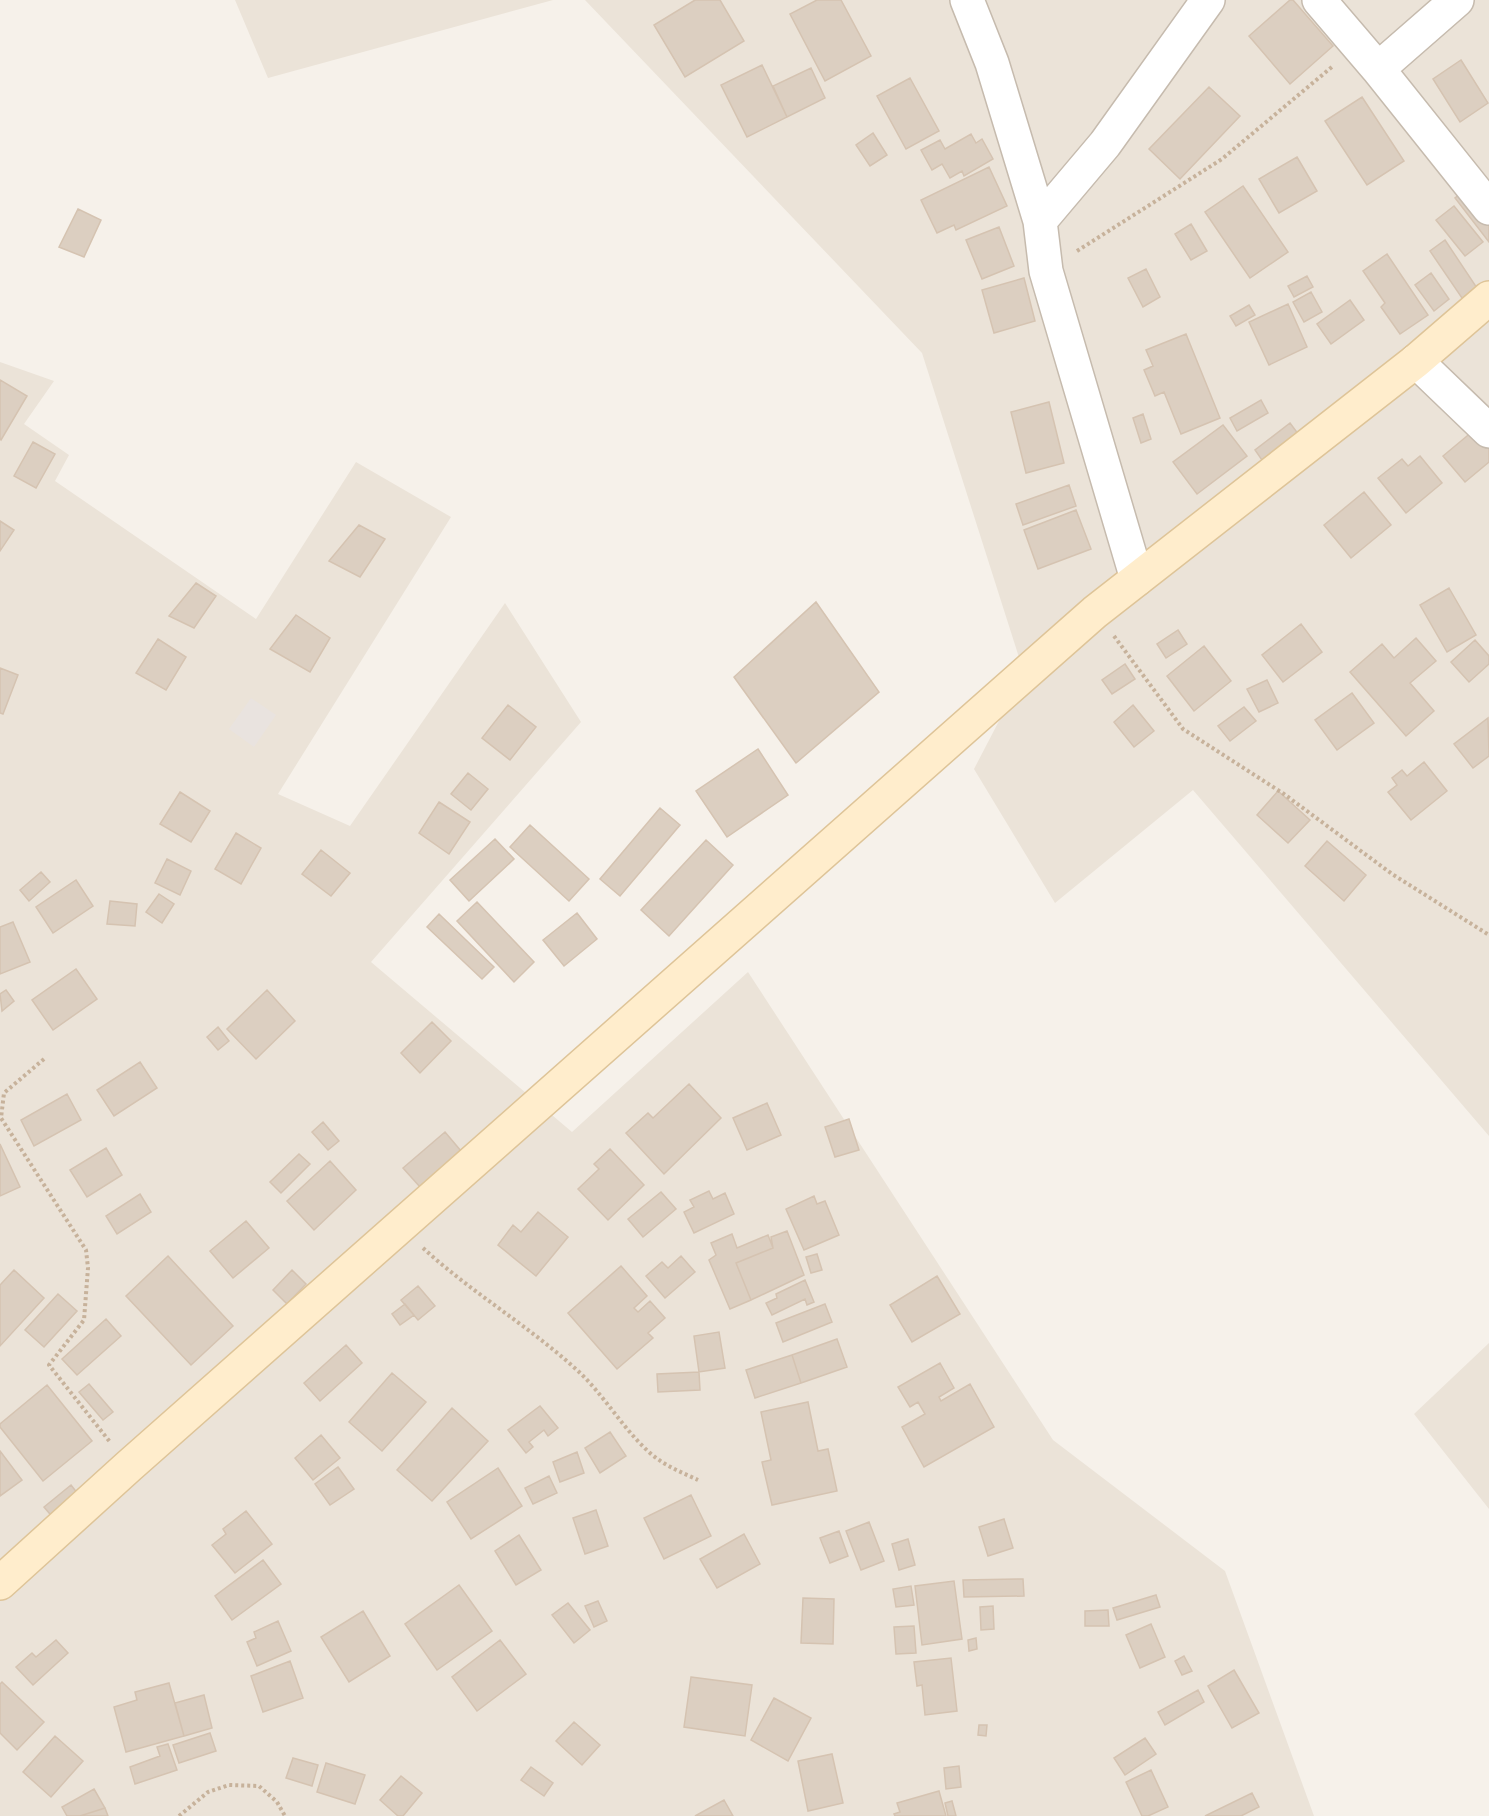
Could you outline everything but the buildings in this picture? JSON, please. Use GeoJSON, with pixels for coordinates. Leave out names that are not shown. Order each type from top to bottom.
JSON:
{"type":"FeatureCollection","features":[{"type":"Feature","properties":{"kind":"street"},"geometry":{"type":"LineString","coordinates":[[967,0],[992,63],[1040,221],[1046,270],[1137,579]]}},
{"type":"Feature","properties":{"kind":"street"},"geometry":{"type":"LineString","coordinates":[[1040,221],[1105,144],[1208,0]]}},
{"type":"Feature","properties":{"kind":"street"},"geometry":{"type":"LineString","coordinates":[[1319,0],[1489,208]]}},
{"type":"Feature","properties":{"kind":"street"},"geometry":{"type":"LineString","coordinates":[[1367,58],[1457,0]]}},
{"type":"Feature","properties":{"kind":"street"},"geometry":{"type":"LineString","coordinates":[[0,1583],[129,1466],[1095,612],[1416,361],[1489,298]]}},
{"type":"Feature","properties":{"kind":"street"},"geometry":{"type":"LineString","coordinates":[[1416,361],[1489,431]]}},
{"type":"Feature","properties":{"kind":"path"},"geometry":{"type":"LineString","coordinates":[[1046,270],[1222,159],[1367,58]]}},
{"type":"Feature","properties":{"kind":"path"},"geometry":{"type":"LineString","coordinates":[[1095,612],[1183,729],[1284,794],[1392,874],[1489,935]]}},
{"type":"Feature","properties":{"kind":"path"},"geometry":{"type":"LineString","coordinates":[[44,1059],[4,1093],[1,1118],[86,1250],[88,1268],[84,1320],[49,1365],[129,1466]]}},
{"type":"Feature","properties":{"kind":"path"},"geometry":{"type":"LineString","coordinates":[[400,1228],[444,1268],[538,1336],[580,1373],[650,1453],[670,1467],[698,1480]]}},
{"type":"Feature","properties":{"kind":"path"},"geometry":{"type":"LineString","coordinates":[[179,1816],[208,1792],[229,1785],[259,1786],[277,1802],[285,1816]]}},
{"type":"Feature","properties":{"kind":"shaded area"},"geometry":{"type":"Polygon","coordinates":[[[235,0],[553,0],[268,78],[235,0]]]}},
{"type":"Feature","properties":{"kind":"shaded area"},"geometry":{"type":"Polygon","coordinates":[[[585,0],[1489,0],[1489,1136],[1193,790],[1055,903],[974,769],[1024,673],[922,353],[585,0]]]}},
{"type":"Feature","properties":{"kind":"shaded area"},"geometry":{"type":"Polygon","coordinates":[[[0,362],[54,381],[24,424],[69,455],[55,481],[256,619],[356,462],[451,517],[278,794],[350,826],[505,603],[581,722],[371,962],[572,1132],[748,972],[1053,1440],[1225,1571],[1314,1816],[0,1816],[0,362]]]}},
{"type":"Feature","properties":{"kind":"shaded area"},"geometry":{"type":"Polygon","coordinates":[[[251,698],[276,715],[254,747],[229,729],[251,698]]]}},
{"type":"Feature","properties":{"kind":"shaded area"},"geometry":{"type":"Polygon","coordinates":[[[1489,1343],[1489,1509],[1414,1414],[1489,1343]]]}}]}
